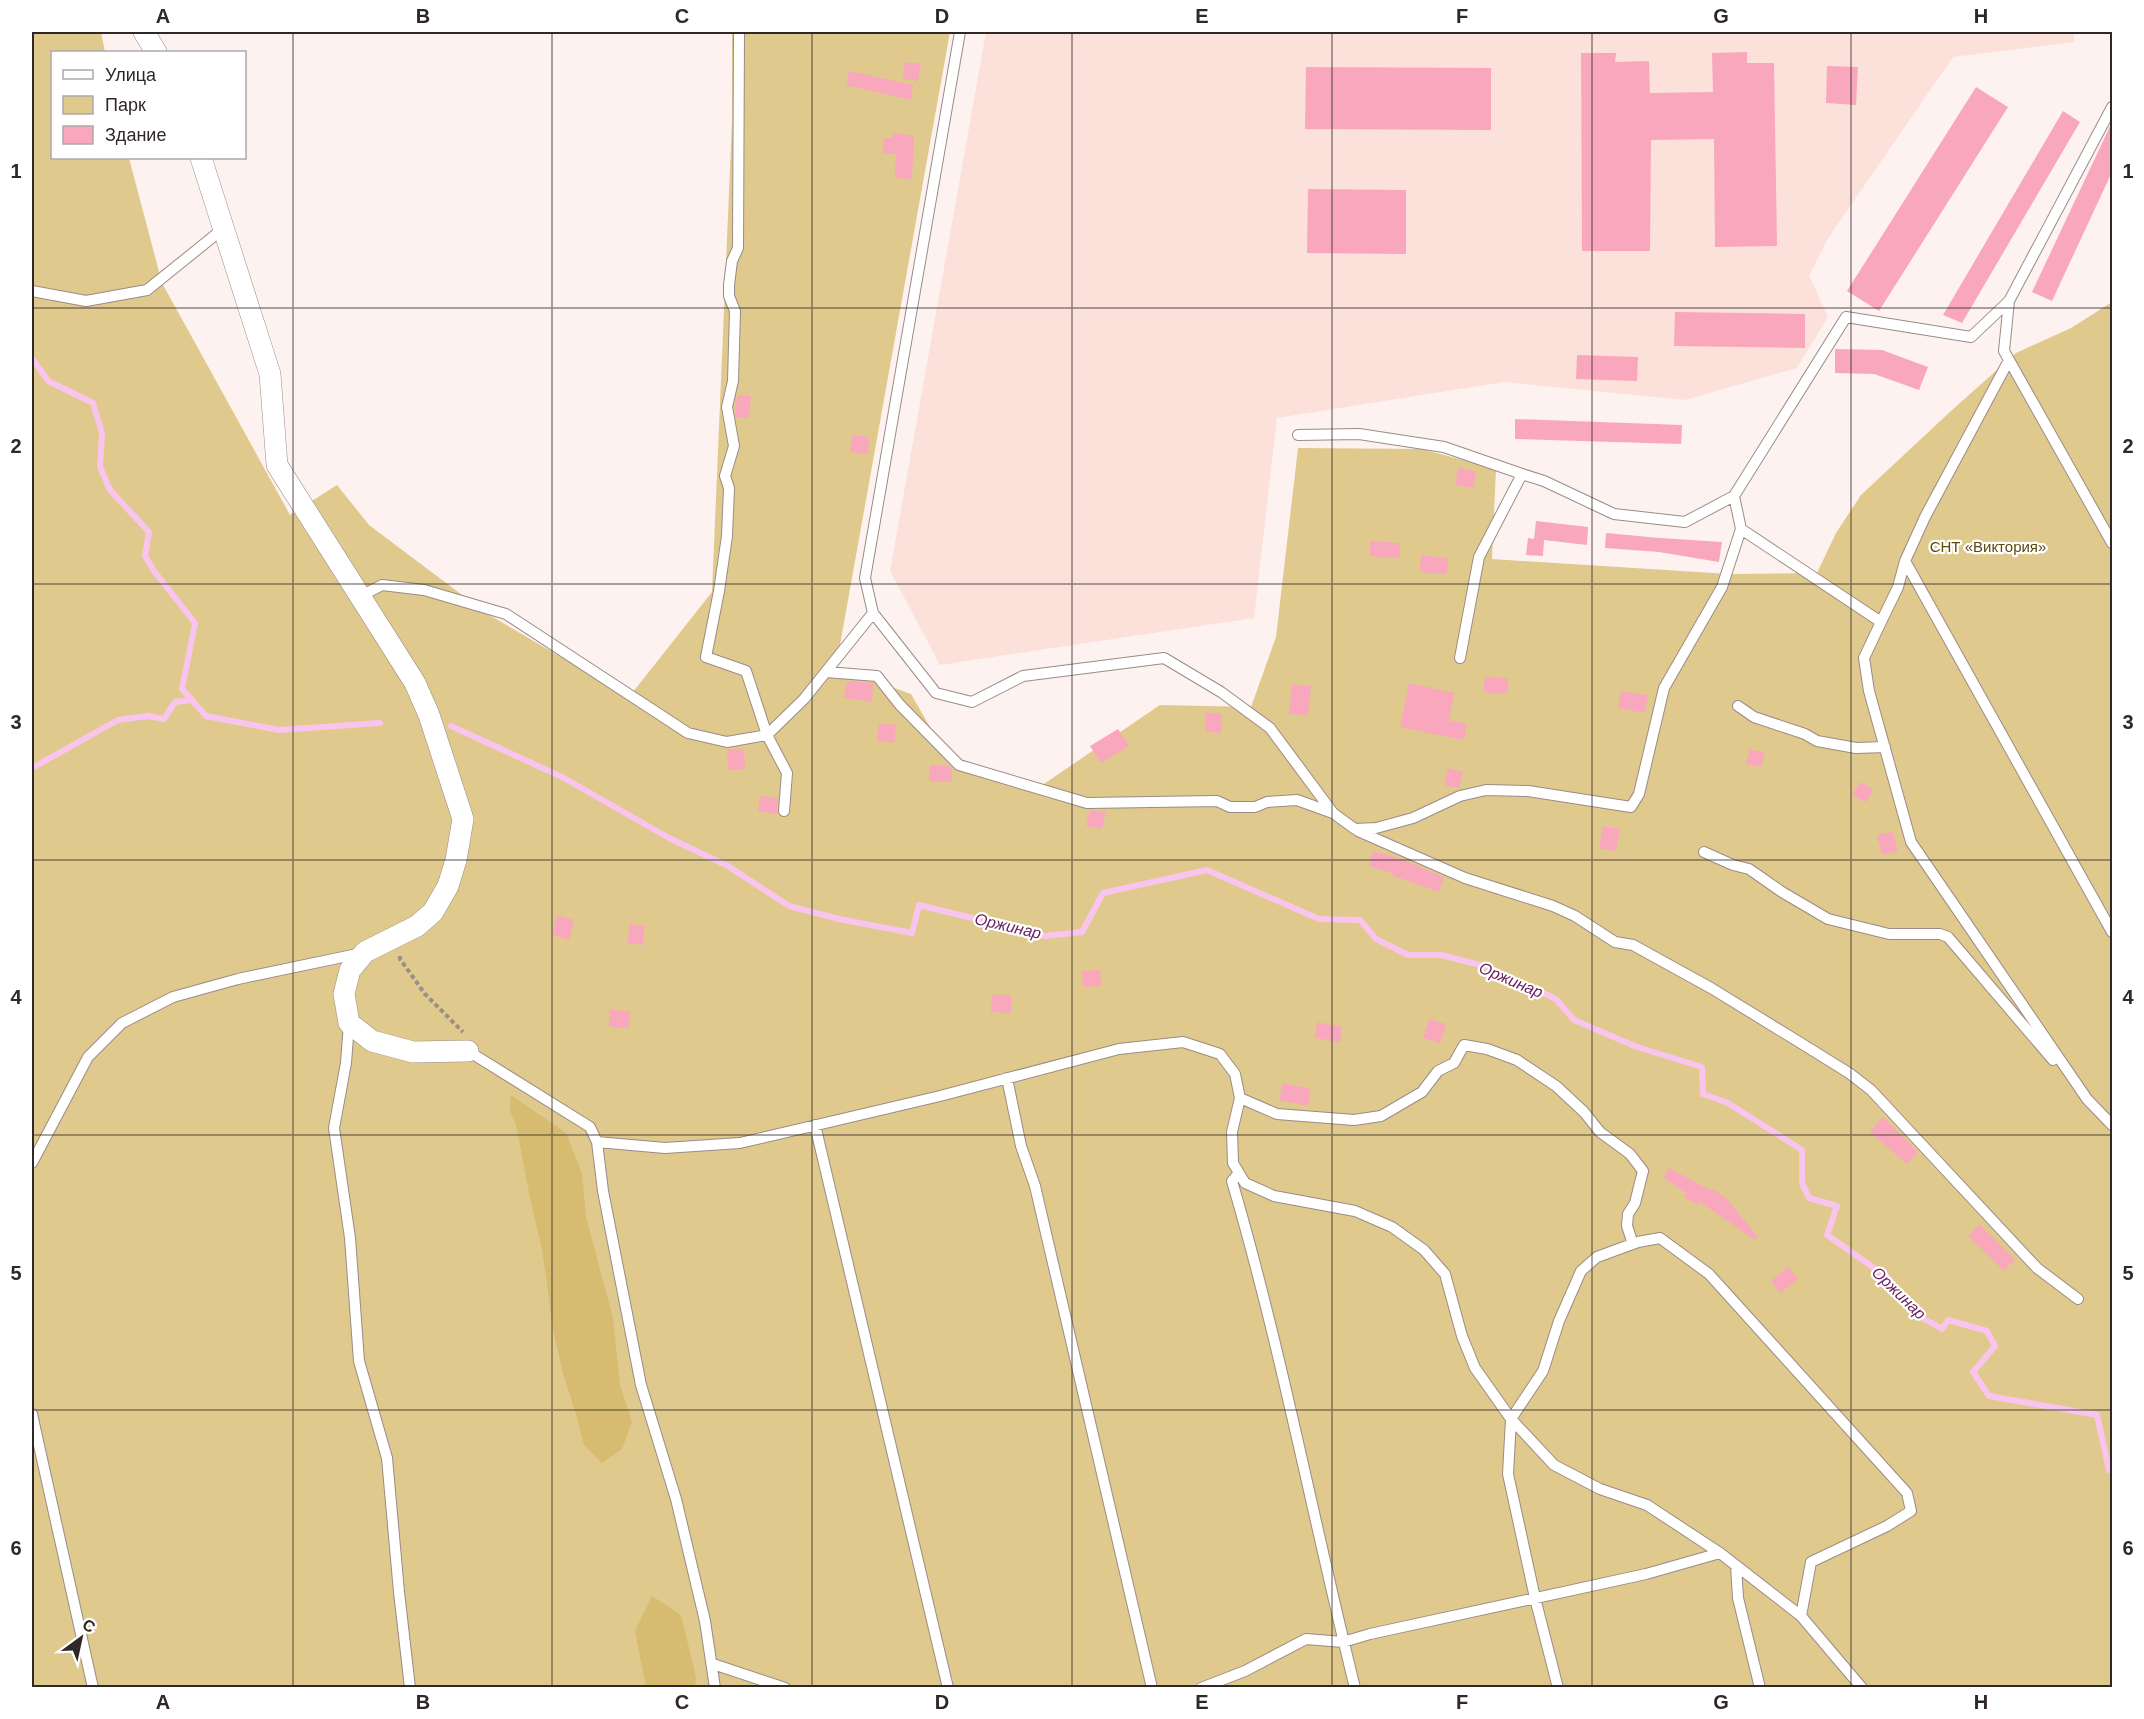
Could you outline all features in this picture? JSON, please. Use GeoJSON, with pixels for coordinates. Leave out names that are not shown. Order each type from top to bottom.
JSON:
{"type":"FeatureCollection","features":[{"type":"Feature","properties":{"kind":"street"},"geometry":{"type":"LineString","coordinates":[[144,32],[155,51]]}},
{"type":"Feature","properties":{"kind":"street"},"geometry":{"type":"LineString","coordinates":[[201,159],[225,227],[270,374],[277,465],[416,683],[429,715],[463,819],[448,886],[433,912],[417,926],[364,952],[350,970],[344,994],[349,1023],[372,1041],[413,1052],[468,1043]]}},
{"type":"Feature","properties":{"kind":"lane"},"geometry":{"type":"LineString","coordinates":[[739,32],[738,248],[729,271],[729,296],[735,311],[736,336],[733,381],[727,407],[734,446],[726,476],[729,488],[727,536],[706,657],[746,671],[768,735],[787,773],[784,811]]}},
{"type":"Feature","properties":{"kind":"lane"},"geometry":{"type":"LineString","coordinates":[[960,32],[865,578],[873,613],[936,693],[972,702],[1023,676],[1164,658],[1221,692],[1270,728],[1333,813]]}},
{"type":"Feature","properties":{"kind":"lane"},"geometry":{"type":"LineString","coordinates":[[1298,435],[1359,434],[1444,447],[1544,481],[1614,514],[1684,522],[1734,495],[1846,317],[1971,337],[2009,301],[2112,106]]}},
{"type":"Feature","properties":{"kind":"lane"},"geometry":{"type":"LineString","coordinates":[[32,291],[86,301],[147,290],[225,227]]}},
{"type":"Feature","properties":{"kind":"lane"},"geometry":{"type":"LineString","coordinates":[[2009,301],[2004,351],[2112,543]]}},
{"type":"Feature","properties":{"kind":"lane"},"geometry":{"type":"LineString","coordinates":[[2009,360],[1925,517],[1905,561],[1898,587],[1864,658],[1869,691],[1911,842],[2087,1099]]}},
{"type":"Feature","properties":{"kind":"lane"},"geometry":{"type":"LineString","coordinates":[[1460,658],[1479,557],[1522,474]]}},
{"type":"Feature","properties":{"kind":"lane"},"geometry":{"type":"LineString","coordinates":[[1355,829],[1376,828],[1413,818],[1460,796],[1486,790],[1528,791],[1631,807],[1639,794],[1664,688],[1722,587],[1741,529],[1734,495]]}},
{"type":"Feature","properties":{"kind":"lane"},"geometry":{"type":"LineString","coordinates":[[1741,529],[1881,622]]}},
{"type":"Feature","properties":{"kind":"lane"},"geometry":{"type":"LineString","coordinates":[[1905,561],[2112,932]]}},
{"type":"Feature","properties":{"kind":"lane"},"geometry":{"type":"LineString","coordinates":[[361,596],[382,585],[424,590],[506,614],[688,733],[727,742],[768,735],[804,699],[873,613]]}},
{"type":"Feature","properties":{"kind":"lane"},"geometry":{"type":"LineString","coordinates":[[826,672],[877,676],[900,705],[959,765],[1087,803],[1217,801],[1230,807],[1255,807],[1267,802],[1297,800],[1333,813],[1355,829],[1465,878],[1554,906],[1575,916],[1615,942],[1633,945],[1711,988],[1849,1072],[1871,1090],[2037,1268],[2078,1299]]}},
{"type":"Feature","properties":{"kind":"lane"},"geometry":{"type":"LineString","coordinates":[[1738,706],[1754,717],[1805,734],[1817,741],[1856,748],[1885,747]]}},
{"type":"Feature","properties":{"kind":"lane"},"geometry":{"type":"LineString","coordinates":[[1704,852],[1733,865],[1749,869],[1828,919],[1889,934],[1940,934],[1947,937],[2112,1125]]}},
{"type":"Feature","properties":{"kind":"lane"},"geometry":{"type":"LineString","coordinates":[[32,1163],[88,1057],[122,1023],[173,997],[238,979],[364,952]]}},
{"type":"Feature","properties":{"kind":"lane"},"geometry":{"type":"LineString","coordinates":[[349,1023],[346,1063],[334,1128],[350,1238],[359,1361],[387,1458],[410,1688]]}},
{"type":"Feature","properties":{"kind":"lane"},"geometry":{"type":"LineString","coordinates":[[597,1142],[665,1148],[740,1143],[1119,1049],[1183,1042],[1220,1054],[1235,1074],[1240,1098],[1232,1132],[1233,1163],[1245,1184],[1274,1196],[1355,1211],[1392,1227],[1424,1250],[1445,1274],[1462,1336],[1475,1368],[1511,1419],[1554,1465],[1600,1489],[1647,1505],[1720,1553],[1801,1616],[1862,1688]]}},
{"type":"Feature","properties":{"kind":"lane"},"geometry":{"type":"LineString","coordinates":[[468,1043],[590,1127],[597,1142],[603,1191],[641,1385],[676,1499],[703,1610],[715,1688]]}},
{"type":"Feature","properties":{"kind":"lane"},"geometry":{"type":"LineString","coordinates":[[1240,1098],[1276,1114],[1354,1120],[1381,1116],[1422,1092],[1438,1071],[1454,1063],[1464,1045],[1487,1049],[1517,1060],[1556,1086],[1584,1112],[1600,1132],[1630,1154],[1642,1171],[1635,1203],[1628,1214],[1627,1226],[1633,1244]]}},
{"type":"Feature","properties":{"kind":"lane"},"geometry":{"type":"LineString","coordinates":[[1007,1078],[1021,1146],[1035,1186],[1152,1688]]}},
{"type":"Feature","properties":{"kind":"lane"},"geometry":{"type":"LineString","coordinates":[[815,1125],[948,1688]]}},
{"type":"Feature","properties":{"kind":"lane"},"geometry":{"type":"LineString","coordinates":[[1239,1173],[1232,1181],[1281,1371],[1355,1688]]}},
{"type":"Feature","properties":{"kind":"lane"},"geometry":{"type":"LineString","coordinates":[[1558,1688],[1534,1598],[1508,1474],[1511,1419],[1543,1371],[1559,1321],[1581,1271],[1597,1257],[1633,1244],[1660,1238],[1709,1275],[1907,1493],[1911,1511],[1887,1526],[1811,1562],[1801,1616]]}},
{"type":"Feature","properties":{"kind":"lane"},"geometry":{"type":"LineString","coordinates":[[32,1414],[93,1688]]}},
{"type":"Feature","properties":{"kind":"lane"},"geometry":{"type":"LineString","coordinates":[[1201,1688],[1245,1671],[1306,1639],[1343,1642],[1370,1634],[1646,1574],[1720,1553]]}},
{"type":"Feature","properties":{"kind":"lane"},"geometry":{"type":"LineString","coordinates":[[1736,1566],[1738,1598],[1760,1688]]}},
{"type":"Feature","properties":{"kind":"lane"},"geometry":{"type":"LineString","coordinates":[[713,1664],[785,1688]]}},
{"type":"Feature","properties":{"kind":"path"},"geometry":{"type":"LineString","coordinates":[[399,934],[399,959],[425,994],[468,1043]]}},
{"type":"Feature","properties":{"kind":"shaded area"},"geometry":{"type":"Polygon","coordinates":[[[986,32],[2074,32],[2074,42],[1953,57],[1829,237],[1809,275],[1828,317],[1797,368],[1685,400],[1504,382],[1277,418],[1254,618],[940,665],[890,571],[986,32]]]}},
{"type":"Feature","properties":{"kind":"shaded area"},"geometry":{"type":"Polygon","coordinates":[[[511,1095],[566,1133],[582,1173],[586,1217],[613,1318],[620,1385],[632,1422],[622,1449],[602,1463],[584,1445],[563,1374],[554,1334],[542,1249],[516,1125],[510,1112],[511,1095]]]}},
{"type":"Feature","properties":{"kind":"shaded area"},"geometry":{"type":"Polygon","coordinates":[[[652,1596],[681,1615],[696,1677],[695,1687],[646,1687],[635,1631],[652,1596]]]}},
{"type":"Feature","properties":{"kind":"green space","name":"СНТ «Виктория»"},"geometry":{"type":"Polygon","coordinates":[[[32,32],[101,32],[105,51],[51,51],[51,159],[129,159],[162,283],[290,515],[337,485],[369,525],[486,613],[629,697],[712,592],[732,121],[732,32],[950,32],[836,667],[911,694],[945,753],[1038,788],[1160,705],[1251,707],[1276,637],[1298,448],[1422,449],[1496,469],[1492,559],[1729,574],[1817,573],[1836,533],[1861,495],[1952,410],[2016,353],[2071,328],[2112,302],[2112,1687],[32,1688],[32,32]]]}},
{"type":"Feature","properties":{"kind":"building"},"geometry":{"type":"Polygon","coordinates":[[[1747,52],[1747,63],[1774,63],[1777,246],[1715,247],[1714,139],[1651,140],[1650,251],[1582,251],[1581,53],[1616,53],[1615,62],[1649,61],[1650,93],[1713,92],[1712,53],[1747,52]]]}},
{"type":"Feature","properties":{"kind":"building"},"geometry":{"type":"Polygon","coordinates":[[[905,62],[921,64],[918,81],[903,79],[905,62]]]}},
{"type":"Feature","properties":{"kind":"building"},"geometry":{"type":"Polygon","coordinates":[[[1827,66],[1858,67],[1856,105],[1826,103],[1827,66]]]}},
{"type":"Feature","properties":{"kind":"building"},"geometry":{"type":"Polygon","coordinates":[[[1306,67],[1491,68],[1491,130],[1305,129],[1306,67]]]}},
{"type":"Feature","properties":{"kind":"building"},"geometry":{"type":"Polygon","coordinates":[[[849,71],[913,85],[911,100],[846,85],[849,71]]]}},
{"type":"Feature","properties":{"kind":"building"},"geometry":{"type":"Polygon","coordinates":[[[1976,87],[2008,107],[1879,311],[1847,291],[1976,87]]]}},
{"type":"Feature","properties":{"kind":"building"},"geometry":{"type":"Polygon","coordinates":[[[2063,111],[2080,122],[1962,323],[1943,315],[2063,111]]]}},
{"type":"Feature","properties":{"kind":"building"},"geometry":{"type":"Polygon","coordinates":[[[2112,122],[2112,172],[2052,301],[2032,292],[2112,122]]]}},
{"type":"Feature","properties":{"kind":"building"},"geometry":{"type":"Polygon","coordinates":[[[893,133],[914,136],[912,179],[895,178],[896,154],[883,153],[884,138],[892,138],[893,133]]]}},
{"type":"Feature","properties":{"kind":"building"},"geometry":{"type":"Polygon","coordinates":[[[1308,189],[1406,190],[1406,254],[1307,253],[1308,189]]]}},
{"type":"Feature","properties":{"kind":"building"},"geometry":{"type":"Polygon","coordinates":[[[1675,312],[1805,314],[1805,348],[1674,346],[1675,312]]]}},
{"type":"Feature","properties":{"kind":"building"},"geometry":{"type":"Polygon","coordinates":[[[1835,349],[1882,350],[1928,367],[1919,390],[1874,374],[1835,373],[1835,349]]]}},
{"type":"Feature","properties":{"kind":"building"},"geometry":{"type":"Polygon","coordinates":[[[1577,355],[1638,357],[1637,381],[1576,379],[1577,355]]]}},
{"type":"Feature","properties":{"kind":"building"},"geometry":{"type":"Polygon","coordinates":[[[738,395],[751,396],[749,418],[736,417],[735,407],[738,395]]]}},
{"type":"Feature","properties":{"kind":"building"},"geometry":{"type":"Polygon","coordinates":[[[1515,419],[1682,425],[1681,444],[1515,439],[1515,419]]]}},
{"type":"Feature","properties":{"kind":"building"},"geometry":{"type":"Polygon","coordinates":[[[852,435],[869,437],[868,454],[850,452],[852,435]]]}},
{"type":"Feature","properties":{"kind":"building"},"geometry":{"type":"Polygon","coordinates":[[[1458,468],[1476,471],[1473,488],[1455,485],[1458,468]]]}},
{"type":"Feature","properties":{"kind":"building"},"geometry":{"type":"Polygon","coordinates":[[[1536,521],[1588,527],[1587,545],[1544,540],[1543,556],[1526,555],[1528,538],[1534,539],[1536,521]]]}},
{"type":"Feature","properties":{"kind":"building"},"geometry":{"type":"Polygon","coordinates":[[[1606,533],[1722,542],[1719,562],[1659,552],[1605,548],[1606,533]]]}},
{"type":"Feature","properties":{"kind":"building"},"geometry":{"type":"Polygon","coordinates":[[[1370,541],[1400,543],[1400,558],[1370,556],[1370,541]]]}},
{"type":"Feature","properties":{"kind":"building"},"geometry":{"type":"Polygon","coordinates":[[[1421,555],[1448,558],[1447,574],[1420,572],[1421,555]]]}},
{"type":"Feature","properties":{"kind":"building"},"geometry":{"type":"Polygon","coordinates":[[[1485,676],[1509,679],[1507,694],[1483,692],[1485,676]]]}},
{"type":"Feature","properties":{"kind":"building"},"geometry":{"type":"Polygon","coordinates":[[[847,681],[873,683],[872,702],[844,698],[847,681]]]}},
{"type":"Feature","properties":{"kind":"building"},"geometry":{"type":"Polygon","coordinates":[[[1409,683],[1454,693],[1449,720],[1467,724],[1464,740],[1400,727],[1409,683]]]}},
{"type":"Feature","properties":{"kind":"building"},"geometry":{"type":"Polygon","coordinates":[[[1292,684],[1311,686],[1308,716],[1289,714],[1292,684]]]}},
{"type":"Feature","properties":{"kind":"building"},"geometry":{"type":"Polygon","coordinates":[[[1621,691],[1648,695],[1645,713],[1618,708],[1621,691]]]}},
{"type":"Feature","properties":{"kind":"building"},"geometry":{"type":"Polygon","coordinates":[[[1206,712],[1222,714],[1221,733],[1205,732],[1206,712]]]}},
{"type":"Feature","properties":{"kind":"building"},"geometry":{"type":"Polygon","coordinates":[[[879,723],[896,725],[894,743],[877,741],[879,723]]]}},
{"type":"Feature","properties":{"kind":"building"},"geometry":{"type":"Polygon","coordinates":[[[1118,729],[1129,746],[1101,763],[1090,746],[1118,729]]]}},
{"type":"Feature","properties":{"kind":"building"},"geometry":{"type":"Polygon","coordinates":[[[727,749],[744,749],[745,769],[728,770],[727,749]]]}},
{"type":"Feature","properties":{"kind":"building"},"geometry":{"type":"Polygon","coordinates":[[[1750,749],[1765,753],[1761,767],[1746,764],[1750,749]]]}},
{"type":"Feature","properties":{"kind":"building"},"geometry":{"type":"Polygon","coordinates":[[[930,765],[949,766],[952,769],[952,782],[929,782],[930,765]]]}},
{"type":"Feature","properties":{"kind":"building"},"geometry":{"type":"Polygon","coordinates":[[[1448,768],[1463,772],[1459,788],[1444,785],[1448,768]]]}},
{"type":"Feature","properties":{"kind":"building"},"geometry":{"type":"Polygon","coordinates":[[[1860,782],[1873,789],[1866,802],[1852,795],[1860,782]]]}},
{"type":"Feature","properties":{"kind":"building"},"geometry":{"type":"Polygon","coordinates":[[[760,796],[778,798],[777,814],[758,811],[760,796]]]}},
{"type":"Feature","properties":{"kind":"building"},"geometry":{"type":"Polygon","coordinates":[[[1090,810],[1106,812],[1102,829],[1086,826],[1090,810]]]}},
{"type":"Feature","properties":{"kind":"building"},"geometry":{"type":"Polygon","coordinates":[[[1603,826],[1620,829],[1616,851],[1599,848],[1603,826]]]}},
{"type":"Feature","properties":{"kind":"building"},"geometry":{"type":"Polygon","coordinates":[[[1893,832],[1898,851],[1882,855],[1877,835],[1893,832]]]}},
{"type":"Feature","properties":{"kind":"building"},"geometry":{"type":"Polygon","coordinates":[[[1373,851],[1396,857],[1444,877],[1439,892],[1369,866],[1373,851]]]}},
{"type":"Feature","properties":{"kind":"building"},"geometry":{"type":"Polygon","coordinates":[[[557,915],[574,920],[569,940],[552,935],[557,915]]]}},
{"type":"Feature","properties":{"kind":"building"},"geometry":{"type":"Polygon","coordinates":[[[630,924],[645,926],[643,945],[627,943],[630,924]]]}},
{"type":"Feature","properties":{"kind":"building"},"geometry":{"type":"Polygon","coordinates":[[[1100,970],[1101,986],[1083,987],[1082,971],[1100,970]]]}},
{"type":"Feature","properties":{"kind":"building"},"geometry":{"type":"Polygon","coordinates":[[[992,995],[1011,995],[1011,1013],[991,1012],[992,995]]]}},
{"type":"Feature","properties":{"kind":"building"},"geometry":{"type":"Polygon","coordinates":[[[610,1010],[630,1011],[629,1028],[609,1027],[610,1010]]]}},
{"type":"Feature","properties":{"kind":"building"},"geometry":{"type":"Polygon","coordinates":[[[1429,1019],[1446,1024],[1440,1043],[1423,1038],[1429,1019]]]}},
{"type":"Feature","properties":{"kind":"building"},"geometry":{"type":"Polygon","coordinates":[[[1317,1022],[1342,1027],[1340,1042],[1315,1038],[1317,1022]]]}},
{"type":"Feature","properties":{"kind":"building"},"geometry":{"type":"Polygon","coordinates":[[[1283,1083],[1311,1089],[1308,1106],[1279,1100],[1283,1083]]]}},
{"type":"Feature","properties":{"kind":"building"},"geometry":{"type":"Polygon","coordinates":[[[1883,1117],[1918,1152],[1907,1164],[1870,1132],[1883,1117]]]}},
{"type":"Feature","properties":{"kind":"building"},"geometry":{"type":"Polygon","coordinates":[[[1669,1168],[1712,1191],[1713,1189],[1727,1199],[1758,1237],[1755,1240],[1700,1202],[1698,1205],[1684,1197],[1686,1193],[1664,1178],[1669,1168]]]}},
{"type":"Feature","properties":{"kind":"building"},"geometry":{"type":"Polygon","coordinates":[[[1979,1224],[2015,1259],[2004,1271],[1968,1236],[1979,1224]]]}},
{"type":"Feature","properties":{"kind":"building"},"geometry":{"type":"Polygon","coordinates":[[[1788,1267],[1798,1279],[1780,1293],[1771,1281],[1788,1267]]]}},
{"type":"Feature","properties":{"kind":"waterway"},"geometry":{"type":"LineString","coordinates":[[32,358],[48,381],[93,403],[102,433],[100,467],[110,490],[149,532],[145,556],[195,623],[182,689],[206,716],[279,730],[380,723]]}},
{"type":"Feature","properties":{"kind":"waterway"},"geometry":{"type":"LineString","coordinates":[[32,768],[118,720],[148,716],[164,719],[175,702],[192,700]]}},
{"type":"Feature","properties":{"kind":"waterway","name":"Оржинар"},"geometry":{"type":"LineString","coordinates":[[451,726],[562,777],[669,838],[728,866],[789,906],[839,919],[912,933],[919,905],[1045,936],[1082,932],[1103,893],[1207,870],[1319,919],[1360,920],[1376,939],[1408,955],[1441,955],[1484,966],[1556,999],[1574,1020],[1637,1047],[1702,1067],[1703,1094],[1728,1103],[1802,1150],[1802,1183],[1809,1198],[1837,1206],[1827,1235],[1887,1277],[1921,1317],[1942,1329],[1948,1320],[1987,1331],[1995,1346],[1973,1372],[1989,1396],[2097,1415],[2109,1470],[2112,1471]]}}]}
